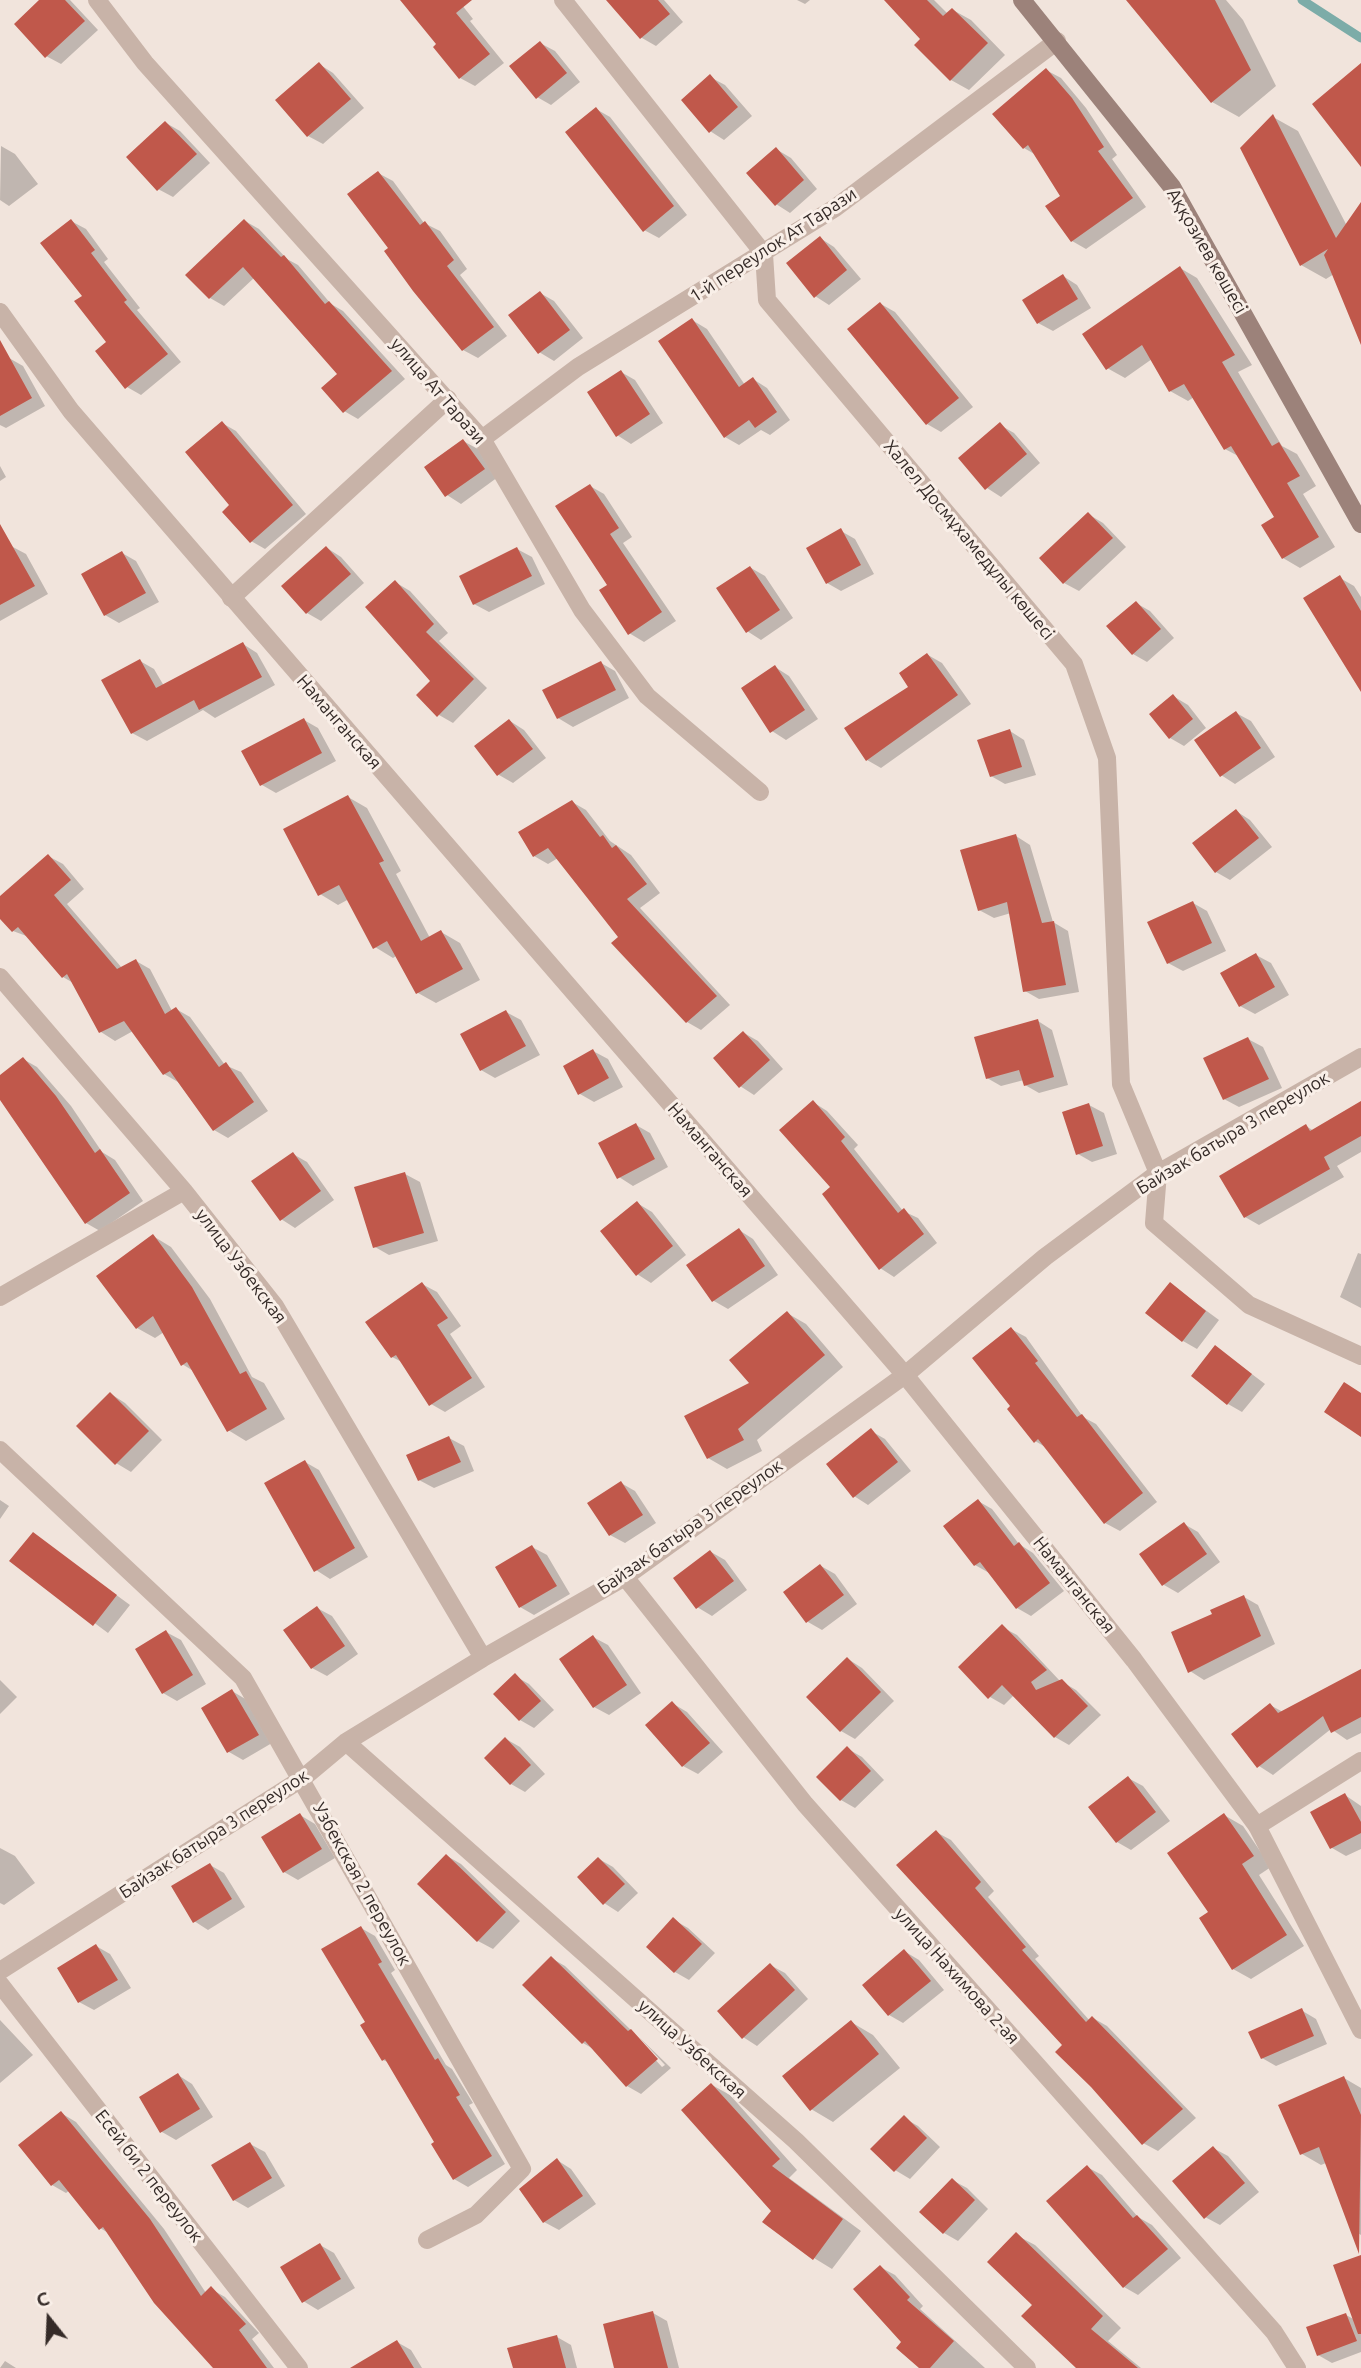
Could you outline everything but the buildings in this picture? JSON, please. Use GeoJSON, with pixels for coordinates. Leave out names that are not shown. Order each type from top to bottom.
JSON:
{"type":"FeatureCollection","features":[{"type":"Feature","properties":{"kind":"main road","name":"Аққозиев көшесі"},"geometry":{"type":"LineString","coordinates":[[1022,0],[1172,187],[1361,524]]}},
{"type":"Feature","properties":{"kind":"street","name":"улица Ат Тарази"},"geometry":{"type":"LineString","coordinates":[[97,0],[145,63],[482,439],[582,610],[647,696],[760,792]]}},
{"type":"Feature","properties":{"kind":"street"},"geometry":{"type":"LineString","coordinates":[[563,0],[764,254]]}},
{"type":"Feature","properties":{"kind":"street","name":"1-й переулок Ат Тарази"},"geometry":{"type":"LineString","coordinates":[[482,439],[578,367],[835,208],[1057,41]]}},
{"type":"Feature","properties":{"kind":"street","name":"Халел Досмұхамедұлы көшесі"},"geometry":{"type":"LineString","coordinates":[[764,254],[767,300],[1074,664],[1107,758],[1121,1084],[1158,1173]]}},
{"type":"Feature","properties":{"kind":"street","name":"Наманганская"},"geometry":{"type":"LineString","coordinates":[[0,312],[71,411],[905,1375],[1135,1660],[1257,1826],[1361,2030]]}},
{"type":"Feature","properties":{"kind":"street"},"geometry":{"type":"LineString","coordinates":[[231,598],[448,399]]}},
{"type":"Feature","properties":{"kind":"street","name":"улица Узбекская"},"geometry":{"type":"LineString","coordinates":[[0,976],[184,1191],[275,1306],[483,1658]]}},
{"type":"Feature","properties":{"kind":"street","name":"Байзак батыра 3 переулок"},"geometry":{"type":"LineString","coordinates":[[0,1971],[303,1778],[346,1742],[483,1658],[625,1577],[905,1375],[1045,1257],[1158,1173],[1361,1057]]}},
{"type":"Feature","properties":{"kind":"street"},"geometry":{"type":"LineString","coordinates":[[1158,1173],[1154,1223],[1249,1305],[1361,1356]]}},
{"type":"Feature","properties":{"kind":"street"},"geometry":{"type":"LineString","coordinates":[[0,1297],[184,1191]]}},
{"type":"Feature","properties":{"kind":"street","name":"Узбекская 2 переулок"},"geometry":{"type":"LineString","coordinates":[[0,1450],[243,1678],[303,1778],[522,2169],[477,2215],[427,2240]]}},
{"type":"Feature","properties":{"kind":"street","name":"улица Нахимова 2-ая"},"geometry":{"type":"LineString","coordinates":[[625,1577],[805,1804],[1274,2332],[1297,2368]]}},
{"type":"Feature","properties":{"kind":"street","name":"улица Узбекская"},"geometry":{"type":"LineString","coordinates":[[346,1742],[796,2141],[1027,2368]]}},
{"type":"Feature","properties":{"kind":"street"},"geometry":{"type":"LineString","coordinates":[[1257,1826],[1361,1761]]}},
{"type":"Feature","properties":{"kind":"street","name":"Есей би 2 переулок"},"geometry":{"type":"LineString","coordinates":[[0,1984],[299,2368]]}},
{"type":"Feature","properties":{"kind":"waterway"},"geometry":{"type":"LineString","coordinates":[[1302,0],[1361,38]]}}]}
